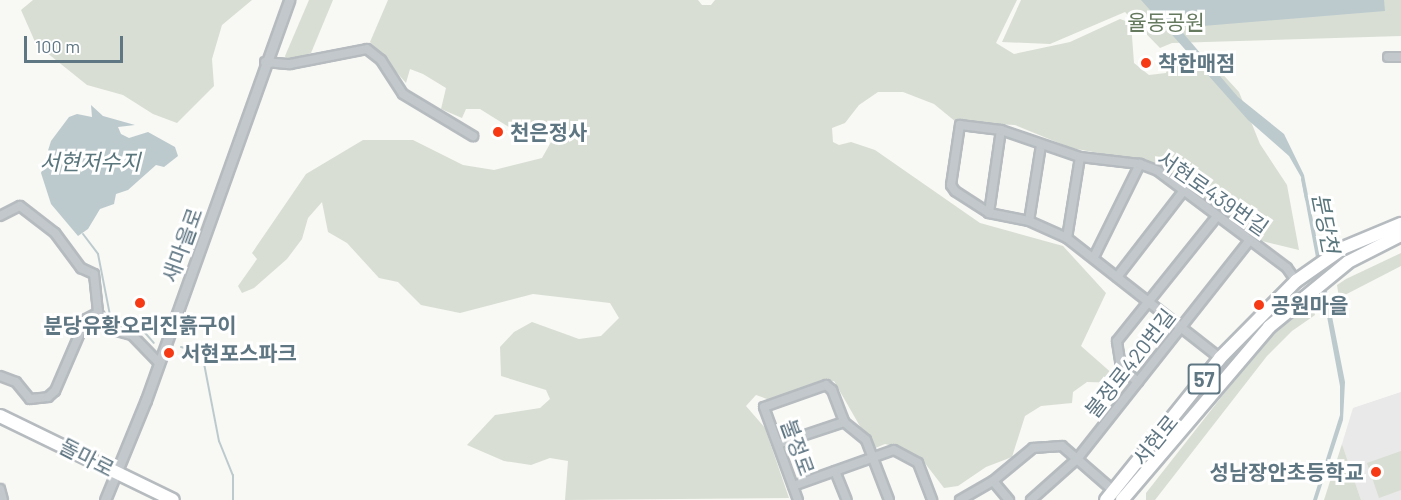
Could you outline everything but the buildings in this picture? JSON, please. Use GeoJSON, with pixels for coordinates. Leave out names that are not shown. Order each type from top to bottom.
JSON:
{"type":"FeatureCollection","features":[{"type":"Feature","properties":{"kind":"main road","name":"57"},"geometry":{"type":"LineString","coordinates":[[1299,278],[1334,254],[1401,224]]}},
{"type":"Feature","properties":{"kind":"main road","name":"서현로"},"geometry":{"type":"LineString","coordinates":[[1118,498],[1232,367],[1311,288],[1340,268],[1401,236]]}},
{"type":"Feature","properties":{"kind":"main road","name":"서현로"},"geometry":{"type":"LineString","coordinates":[[1118,498],[1220,358],[1299,278]]}},
{"type":"Feature","properties":{"kind":"main road","name":"돌마로"},"geometry":{"type":"LineString","coordinates":[[0,416],[173,500]]}},
{"type":"Feature","properties":{"kind":"street","name":"새마을로"},"geometry":{"type":"LineString","coordinates":[[105,500],[118,473],[159,363],[289,0]]}},
{"type":"Feature","properties":{"kind":"street"},"geometry":{"type":"LineString","coordinates":[[265,62],[290,64],[367,49],[381,60],[403,94],[473,136]]}},
{"type":"Feature","properties":{"kind":"street"},"geometry":{"type":"LineString","coordinates":[[1388,57],[1401,57]]}},
{"type":"Feature","properties":{"kind":"street","name":"서현로439번길"},"geometry":{"type":"LineString","coordinates":[[989,213],[965,200],[951,185],[960,125],[1001,130],[1080,158],[1140,164],[1158,171],[1185,189],[1299,278]]}},
{"type":"Feature","properties":{"kind":"street"},"geometry":{"type":"LineString","coordinates":[[1001,130],[989,213],[1029,221],[1067,238],[1220,358]]}},
{"type":"Feature","properties":{"kind":"street"},"geometry":{"type":"LineString","coordinates":[[1029,221],[1041,145]]}},
{"type":"Feature","properties":{"kind":"street"},"geometry":{"type":"LineString","coordinates":[[1067,238],[1080,158]]}},
{"type":"Feature","properties":{"kind":"street"},"geometry":{"type":"LineString","coordinates":[[1094,257],[1140,164]]}},
{"type":"Feature","properties":{"kind":"street"},"geometry":{"type":"LineString","coordinates":[[1117,276],[1185,189]]}},
{"type":"Feature","properties":{"kind":"street"},"geometry":{"type":"LineString","coordinates":[[0,216],[20,206],[55,233],[81,268],[94,274],[98,313],[109,329],[132,335],[159,363]]}},
{"type":"Feature","properties":{"kind":"street"},"geometry":{"type":"LineString","coordinates":[[1138,382],[1121,367],[1117,341],[1217,216]]}},
{"type":"Feature","properties":{"kind":"street","name":"불정로420번길"},"geometry":{"type":"LineString","coordinates":[[1031,500],[1077,459],[1249,241]]}},
{"type":"Feature","properties":{"kind":"street"},"geometry":{"type":"LineString","coordinates":[[0,376],[16,382],[30,399],[48,397],[55,391],[86,319],[98,313]]}},
{"type":"Feature","properties":{"kind":"street","name":"불정로"},"geometry":{"type":"LineString","coordinates":[[798,500],[764,407],[826,385],[832,390],[844,422]]}},
{"type":"Feature","properties":{"kind":"street"},"geometry":{"type":"LineString","coordinates":[[778,444],[844,422],[866,440],[888,500]]}},
{"type":"Feature","properties":{"kind":"street"},"geometry":{"type":"LineString","coordinates":[[960,500],[993,481],[1033,448],[1062,446],[1118,498]]}},
{"type":"Feature","properties":{"kind":"street"},"geometry":{"type":"LineString","coordinates":[[793,486],[894,450],[918,463],[929,499]]}},
{"type":"Feature","properties":{"kind":"street"},"geometry":{"type":"LineString","coordinates":[[835,471],[847,500]]}},
{"type":"Feature","properties":{"kind":"street"},"geometry":{"type":"LineString","coordinates":[[993,481],[1009,500]]}},
{"type":"Feature","properties":{"kind":"street"},"geometry":{"type":"LineString","coordinates":[[0,489],[3,500]]}},
{"type":"Feature","properties":{"kind":"shaded area","name":"성남장안초등학교"},"geometry":{"type":"Polygon","coordinates":[[[1401,392],[1401,500],[1361,500],[1342,444],[1353,408],[1401,392]]]}},
{"type":"Feature","properties":{"kind":"green space"},"geometry":{"type":"Polygon","coordinates":[[[33,0],[252,0],[222,25],[212,59],[214,86],[177,123],[153,114],[123,95],[87,85],[36,44],[21,10],[33,0]]]}},
{"type":"Feature","properties":{"kind":"green space"},"geometry":{"type":"Polygon","coordinates":[[[309,0],[333,0],[311,53],[287,61],[285,56],[309,0]]]}},
{"type":"Feature","properties":{"kind":"green space"},"geometry":{"type":"Polygon","coordinates":[[[388,0],[698,0],[702,5],[711,5],[715,0],[1017,0],[996,43],[1014,54],[1070,42],[1120,19],[1131,23],[1134,63],[1149,75],[1166,73],[1170,59],[1217,68],[1239,92],[1260,144],[1287,185],[1299,250],[1262,241],[1159,164],[1071,148],[1015,125],[956,122],[934,104],[903,92],[878,92],[859,105],[845,123],[832,128],[833,142],[839,145],[851,142],[875,150],[980,223],[1063,246],[1106,293],[1081,346],[1123,383],[1087,382],[1073,392],[1072,403],[1041,406],[1025,416],[1012,457],[986,467],[958,486],[944,488],[921,458],[901,448],[885,444],[873,449],[834,381],[770,400],[756,395],[746,406],[765,428],[789,498],[565,500],[568,461],[550,458],[531,465],[504,461],[467,445],[495,415],[540,408],[550,399],[546,390],[501,376],[500,347],[514,332],[532,322],[579,339],[601,336],[619,318],[610,303],[533,294],[460,313],[421,305],[398,282],[379,278],[347,243],[328,232],[322,202],[308,218],[302,239],[287,259],[254,288],[242,293],[238,286],[257,259],[252,253],[306,174],[363,140],[413,140],[463,165],[494,170],[542,158],[551,142],[544,127],[515,131],[480,109],[466,109],[462,118],[441,109],[446,88],[423,74],[410,69],[406,83],[370,42],[388,0]]]}},
{"type":"Feature","properties":{"kind":"green space","name":"율동공원"},"geometry":{"type":"Polygon","coordinates":[[[1021,0],[1401,0],[1401,36],[1172,43],[1160,48],[1125,12],[1050,44],[1002,42],[1021,0]]]}},
{"type":"Feature","properties":{"kind":"green space"},"geometry":{"type":"Polygon","coordinates":[[[1401,253],[1401,266],[1339,298],[1337,285],[1401,253]]]}},
{"type":"Feature","properties":{"kind":"green space"},"geometry":{"type":"Polygon","coordinates":[[[1312,301],[1315,315],[1292,331],[1267,356],[1155,500],[1146,500],[1146,493],[1252,358],[1286,321],[1312,301]]]}},
{"type":"Feature","properties":{"kind":"green space"},"geometry":{"type":"Polygon","coordinates":[[[1342,444],[1361,500],[1324,500],[1342,444]]]}},
{"type":"Feature","properties":{"kind":"green space"},"geometry":{"type":"Polygon","coordinates":[[[1401,451],[1401,490],[1379,498],[1367,463],[1401,451]]]}},
{"type":"Feature","properties":{"kind":"water"},"geometry":{"type":"Polygon","coordinates":[[[1141,0],[1384,0],[1385,11],[1203,26],[1185,19],[1182,24],[1183,33],[1238,97],[1284,134],[1304,175],[1345,382],[1343,420],[1317,500],[1313,500],[1340,415],[1340,386],[1301,177],[1289,156],[1248,120],[1141,0]]]}},
{"type":"Feature","properties":{"kind":"water","name":"서현저수지"},"geometry":{"type":"Polygon","coordinates":[[[91,105],[103,116],[135,125],[118,127],[121,134],[129,138],[148,132],[175,147],[178,156],[164,167],[156,165],[128,190],[116,194],[114,204],[100,209],[88,229],[78,236],[51,204],[41,173],[51,141],[69,117],[77,114],[92,117],[91,105]]]}},
{"type":"Feature","properties":{"kind":"waterway","name":"분당천"},"geometry":{"type":"LineString","coordinates":[[1302,179],[1306,200]]}},
{"type":"Feature","properties":{"kind":"waterway"},"geometry":{"type":"LineString","coordinates":[[83,234],[98,254],[110,315],[118,323],[140,327],[154,343]]}},
{"type":"Feature","properties":{"kind":"waterway"},"geometry":{"type":"LineString","coordinates":[[181,347],[202,353],[219,441],[233,475],[233,500]]}},
{"type":"Feature","properties":{"kind":"place","name":"착한매점"},"geometry":{"type":"Point","coordinates":[1146,63]}},
{"type":"Feature","properties":{"kind":"place","name":"천은정사"},"geometry":{"type":"Point","coordinates":[498,132]}},
{"type":"Feature","properties":{"kind":"place","name":"분당유황오리진흙구이"},"geometry":{"type":"Point","coordinates":[140,303]}},
{"type":"Feature","properties":{"kind":"place","name":"공원마을"},"geometry":{"type":"Point","coordinates":[1259,305]}},
{"type":"Feature","properties":{"kind":"place","name":"서현포스파크"},"geometry":{"type":"Point","coordinates":[169,353]}},
{"type":"Feature","properties":{"kind":"place","name":"성남장안초등학교"},"geometry":{"type":"Point","coordinates":[1376,472]}}]}
